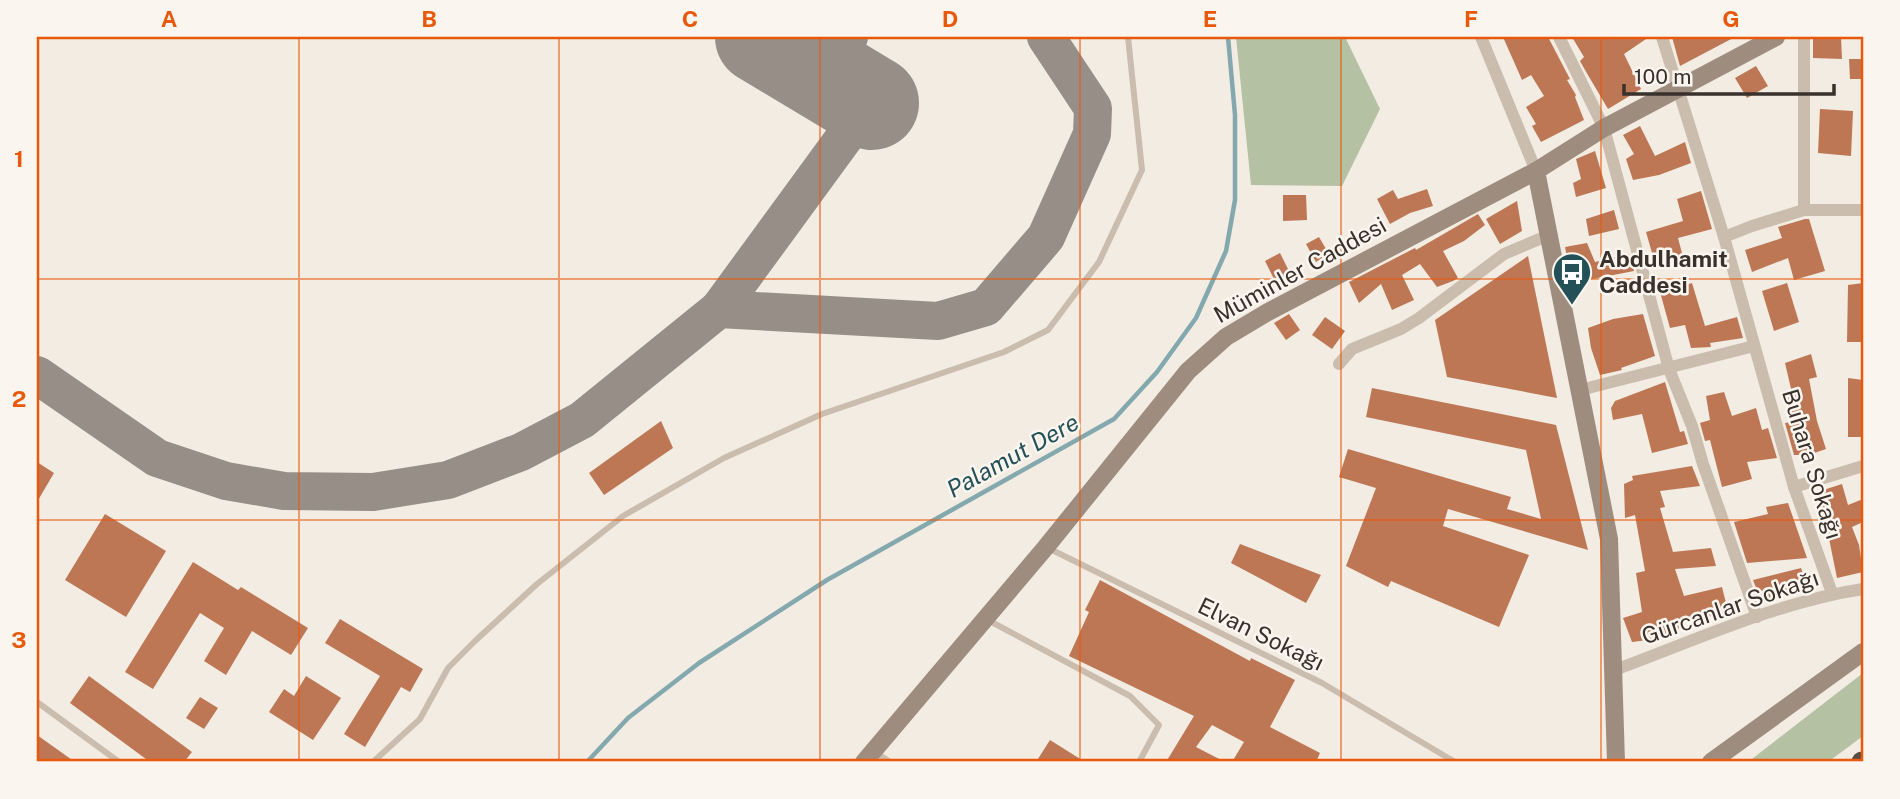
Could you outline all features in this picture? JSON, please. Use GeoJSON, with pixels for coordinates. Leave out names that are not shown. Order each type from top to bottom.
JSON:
{"type":"FeatureCollection","features":[{"type":"Feature","properties":{"kind":"street"},"geometry":{"type":"LineString","coordinates":[[1481,37],[1536,171],[1549,234],[1609,539],[1616,753],[1628,762]]}},
{"type":"Feature","properties":{"kind":"street"},"geometry":{"type":"LineString","coordinates":[[1559,37],[1604,128],[1669,369],[1692,426],[1757,617]]}},
{"type":"Feature","properties":{"kind":"street","name":"Buhara Sokağı"},"geometry":{"type":"LineString","coordinates":[[1662,37],[1724,237],[1794,487],[1832,593]]}},
{"type":"Feature","properties":{"kind":"street","name":"Müminler Caddesi"},"geometry":{"type":"LineString","coordinates":[[869,757],[1046,547],[1188,371],[1226,337],[1268,312],[1536,171],[1604,128],[1776,37]]}},
{"type":"Feature","properties":{"kind":"street"},"geometry":{"type":"LineString","coordinates":[[1804,37],[1804,210]]}},
{"type":"Feature","properties":{"kind":"street"},"geometry":{"type":"LineString","coordinates":[[1724,237],[1804,210],[1863,210]]}},
{"type":"Feature","properties":{"kind":"street"},"geometry":{"type":"LineString","coordinates":[[1339,364],[1352,349],[1401,329],[1440,304],[1504,254],[1549,234]]}},
{"type":"Feature","properties":{"kind":"street"},"geometry":{"type":"LineString","coordinates":[[1580,390],[1754,345]]}},
{"type":"Feature","properties":{"kind":"street"},"geometry":{"type":"LineString","coordinates":[[1794,487],[1863,466]]}},
{"type":"Feature","properties":{"kind":"street","name":"Gürcanlar Sokağı"},"geometry":{"type":"LineString","coordinates":[[1612,671],[1757,617],[1832,593],[1863,589]]}},
{"type":"Feature","properties":{"kind":"street"},"geometry":{"type":"LineString","coordinates":[[1711,762],[1863,652]]}},
{"type":"Feature","properties":{"kind":"lane"},"geometry":{"type":"LineString","coordinates":[[373,762],[420,719],[448,668],[475,641],[537,584],[623,516],[724,458],[822,414],[1004,352],[1048,330],[1099,262],[1142,170],[1128,37]]}},
{"type":"Feature","properties":{"kind":"lane","name":"Elvan Sokağı"},"geometry":{"type":"LineString","coordinates":[[1046,547],[1322,683],[1455,762]]}},
{"type":"Feature","properties":{"kind":"lane"},"geometry":{"type":"LineString","coordinates":[[984,618],[1130,696],[1158,725],[1139,762]]}},
{"type":"Feature","properties":{"kind":"lane"},"geometry":{"type":"LineString","coordinates":[[37,702],[119,762]]}},
{"type":"Feature","properties":{"kind":"lane"},"geometry":{"type":"LineString","coordinates":[[869,757],[890,762]]}},
{"type":"Feature","properties":{"kind":"green space"},"geometry":{"type":"Polygon","coordinates":[[[1236,37],[1345,37],[1380,109],[1342,186],[1251,185],[1236,37]]]}},
{"type":"Feature","properties":{"kind":"green space"},"geometry":{"type":"Polygon","coordinates":[[[1863,673],[1863,736],[1828,762],[1748,762],[1863,673]]]}},
{"type":"Feature","properties":{"kind":"building"},"geometry":{"type":"Polygon","coordinates":[[[1503,37],[1548,37],[1570,79],[1567,80],[1576,95],[1584,120],[1541,142],[1532,126],[1536,124],[1526,107],[1544,96],[1531,75],[1522,80],[1503,37]]]}},
{"type":"Feature","properties":{"kind":"building"},"geometry":{"type":"Polygon","coordinates":[[[1572,37],[1649,37],[1624,54],[1641,89],[1608,109],[1580,61],[1584,57],[1572,37]]]}},
{"type":"Feature","properties":{"kind":"building"},"geometry":{"type":"Polygon","coordinates":[[[1672,37],[1735,37],[1680,66],[1672,37]]]}},
{"type":"Feature","properties":{"kind":"building"},"geometry":{"type":"Polygon","coordinates":[[[1813,37],[1841,37],[1842,59],[1813,58],[1813,37]]]}},
{"type":"Feature","properties":{"kind":"building"},"geometry":{"type":"Polygon","coordinates":[[[1849,59],[1863,59],[1863,79],[1850,79],[1849,59]]]}},
{"type":"Feature","properties":{"kind":"building"},"geometry":{"type":"Polygon","coordinates":[[[1756,66],[1768,86],[1747,98],[1735,78],[1756,66]]]}},
{"type":"Feature","properties":{"kind":"building"},"geometry":{"type":"Polygon","coordinates":[[[1820,109],[1853,111],[1851,156],[1818,153],[1820,109]]]}},
{"type":"Feature","properties":{"kind":"building"},"geometry":{"type":"Polygon","coordinates":[[[1640,126],[1655,156],[1685,142],[1691,163],[1659,175],[1633,180],[1626,159],[1634,154],[1623,135],[1640,126]]]}},
{"type":"Feature","properties":{"kind":"building"},"geometry":{"type":"Polygon","coordinates":[[[1595,151],[1606,188],[1576,197],[1573,183],[1581,179],[1576,159],[1595,151]]]}},
{"type":"Feature","properties":{"kind":"building"},"geometry":{"type":"Polygon","coordinates":[[[1427,189],[1433,206],[1410,213],[1390,224],[1377,199],[1393,190],[1398,199],[1427,189]]]}},
{"type":"Feature","properties":{"kind":"building"},"geometry":{"type":"Polygon","coordinates":[[[1701,191],[1712,229],[1678,238],[1683,257],[1655,263],[1646,232],[1683,221],[1677,199],[1701,191]]]}},
{"type":"Feature","properties":{"kind":"building"},"geometry":{"type":"Polygon","coordinates":[[[1283,195],[1306,195],[1307,220],[1283,221],[1283,195]]]}},
{"type":"Feature","properties":{"kind":"building"},"geometry":{"type":"Polygon","coordinates":[[[1517,201],[1522,231],[1500,244],[1486,219],[1517,201]]]}},
{"type":"Feature","properties":{"kind":"building"},"geometry":{"type":"Polygon","coordinates":[[[1614,210],[1619,229],[1589,236],[1586,219],[1614,210]]]}},
{"type":"Feature","properties":{"kind":"building"},"geometry":{"type":"Polygon","coordinates":[[[1478,214],[1485,225],[1464,241],[1443,251],[1458,278],[1437,287],[1420,264],[1402,275],[1414,300],[1392,310],[1381,284],[1359,303],[1349,282],[1415,248],[1416,250],[1478,214]]]}},
{"type":"Feature","properties":{"kind":"building"},"geometry":{"type":"Polygon","coordinates":[[[1809,219],[1825,271],[1794,280],[1788,258],[1752,272],[1745,250],[1782,238],[1778,227],[1809,219]]]}},
{"type":"Feature","properties":{"kind":"building"},"geometry":{"type":"Polygon","coordinates":[[[1319,237],[1329,254],[1316,262],[1306,244],[1319,237]]]}},
{"type":"Feature","properties":{"kind":"building"},"geometry":{"type":"Polygon","coordinates":[[[1587,243],[1595,262],[1629,254],[1634,271],[1572,283],[1565,247],[1587,243]]]}},
{"type":"Feature","properties":{"kind":"building"},"geometry":{"type":"Polygon","coordinates":[[[1280,253],[1292,277],[1277,285],[1265,261],[1280,253]]]}},
{"type":"Feature","properties":{"kind":"building"},"geometry":{"type":"Polygon","coordinates":[[[1528,256],[1557,398],[1447,377],[1435,320],[1528,256]]]}},
{"type":"Feature","properties":{"kind":"building"},"geometry":{"type":"Polygon","coordinates":[[[1692,283],[1705,326],[1737,317],[1743,338],[1710,343],[1711,347],[1691,348],[1685,325],[1670,328],[1660,292],[1692,283]]]}},
{"type":"Feature","properties":{"kind":"building"},"geometry":{"type":"Polygon","coordinates":[[[1787,283],[1799,322],[1774,331],[1762,291],[1787,283]]]}},
{"type":"Feature","properties":{"kind":"building"},"geometry":{"type":"Polygon","coordinates":[[[1863,283],[1863,342],[1847,342],[1848,285],[1863,283]]]}},
{"type":"Feature","properties":{"kind":"building"},"geometry":{"type":"Polygon","coordinates":[[[1289,314],[1300,330],[1286,340],[1274,323],[1289,314]]]}},
{"type":"Feature","properties":{"kind":"building"},"geometry":{"type":"Polygon","coordinates":[[[1643,314],[1655,356],[1621,368],[1622,370],[1600,375],[1588,328],[1613,319],[1643,314]]]}},
{"type":"Feature","properties":{"kind":"building"},"geometry":{"type":"Polygon","coordinates":[[[1325,317],[1345,331],[1332,349],[1312,335],[1325,317]]]}},
{"type":"Feature","properties":{"kind":"building"},"geometry":{"type":"Polygon","coordinates":[[[1811,354],[1817,377],[1809,379],[1817,421],[1826,449],[1800,458],[1799,455],[1794,455],[1785,423],[1791,422],[1787,393],[1792,393],[1785,363],[1811,354]]]}},
{"type":"Feature","properties":{"kind":"building"},"geometry":{"type":"Polygon","coordinates":[[[1848,378],[1863,380],[1863,437],[1848,437],[1848,378]]]}},
{"type":"Feature","properties":{"kind":"building"},"geometry":{"type":"Polygon","coordinates":[[[1665,382],[1680,432],[1684,431],[1688,444],[1652,453],[1642,414],[1613,420],[1611,408],[1615,401],[1665,382]]]}},
{"type":"Feature","properties":{"kind":"building"},"geometry":{"type":"Polygon","coordinates":[[[1372,388],[1556,425],[1588,550],[1448,509],[1443,526],[1529,555],[1499,627],[1391,581],[1388,587],[1346,566],[1376,488],[1339,477],[1348,449],[1511,497],[1507,509],[1541,519],[1526,450],[1366,417],[1372,388]]]}},
{"type":"Feature","properties":{"kind":"building"},"geometry":{"type":"Polygon","coordinates":[[[1724,392],[1732,416],[1756,408],[1762,430],[1768,428],[1777,458],[1747,462],[1752,479],[1722,487],[1710,440],[1705,441],[1700,423],[1710,420],[1706,396],[1724,392]]]}},
{"type":"Feature","properties":{"kind":"building"},"geometry":{"type":"Polygon","coordinates":[[[661,421],[673,448],[604,495],[589,473],[661,421]]]}},
{"type":"Feature","properties":{"kind":"building"},"geometry":{"type":"Polygon","coordinates":[[[37,462],[54,473],[37,502],[37,462]]]}},
{"type":"Feature","properties":{"kind":"building"},"geometry":{"type":"Polygon","coordinates":[[[1692,466],[1700,486],[1660,491],[1665,507],[1660,508],[1673,552],[1711,548],[1716,566],[1675,569],[1684,596],[1722,587],[1728,611],[1705,618],[1678,621],[1680,628],[1656,639],[1632,642],[1623,618],[1642,612],[1636,573],[1645,571],[1635,515],[1625,518],[1624,484],[1633,480],[1632,476],[1692,466]]]}},
{"type":"Feature","properties":{"kind":"building"},"geometry":{"type":"Polygon","coordinates":[[[1842,484],[1848,505],[1863,499],[1863,522],[1852,527],[1859,545],[1863,572],[1837,578],[1823,509],[1818,510],[1814,493],[1842,484]]]}},
{"type":"Feature","properties":{"kind":"building"},"geometry":{"type":"Polygon","coordinates":[[[1788,503],[1807,558],[1747,563],[1734,522],[1768,514],[1766,507],[1788,503]]]}},
{"type":"Feature","properties":{"kind":"building"},"geometry":{"type":"Polygon","coordinates":[[[105,514],[166,551],[126,617],[65,580],[105,514]]]}},
{"type":"Feature","properties":{"kind":"building"},"geometry":{"type":"Polygon","coordinates":[[[1240,544],[1321,575],[1306,603],[1231,563],[1240,544]]]}},
{"type":"Feature","properties":{"kind":"building"},"geometry":{"type":"Polygon","coordinates":[[[193,562],[238,590],[241,587],[308,628],[291,655],[252,631],[226,675],[204,661],[224,628],[200,613],[153,689],[125,672],[193,562]]]}},
{"type":"Feature","properties":{"kind":"building"},"geometry":{"type":"Polygon","coordinates":[[[1801,568],[1807,585],[1790,594],[1761,601],[1753,580],[1801,568]]]}},
{"type":"Feature","properties":{"kind":"building"},"geometry":{"type":"Polygon","coordinates":[[[1100,580],[1250,661],[1251,658],[1295,680],[1270,727],[1320,753],[1316,762],[1232,762],[1244,742],[1212,725],[1196,747],[1225,762],[1166,762],[1194,716],[1069,656],[1089,612],[1085,610],[1100,580]]]}},
{"type":"Feature","properties":{"kind":"building"},"geometry":{"type":"Polygon","coordinates":[[[340,619],[423,669],[410,692],[401,687],[365,747],[344,734],[380,676],[325,643],[340,619]]]}},
{"type":"Feature","properties":{"kind":"building"},"geometry":{"type":"Polygon","coordinates":[[[89,676],[192,752],[184,762],[150,762],[70,703],[89,676]]]}},
{"type":"Feature","properties":{"kind":"building"},"geometry":{"type":"Polygon","coordinates":[[[306,676],[341,698],[313,740],[269,712],[284,689],[294,696],[306,676]]]}},
{"type":"Feature","properties":{"kind":"building"},"geometry":{"type":"Polygon","coordinates":[[[200,697],[218,708],[204,729],[186,718],[200,697]]]}},
{"type":"Feature","properties":{"kind":"building"},"geometry":{"type":"Polygon","coordinates":[[[37,735],[75,762],[37,762],[37,735]]]}},
{"type":"Feature","properties":{"kind":"building"},"geometry":{"type":"Polygon","coordinates":[[[1050,740],[1085,762],[1036,762],[1050,740]]]}},
{"type":"Feature","properties":{"kind":"waterway","name":"Palamut Dere"},"geometry":{"type":"LineString","coordinates":[[587,762],[628,718],[699,663],[827,580],[1114,419],[1157,372],[1196,318],[1226,251],[1235,200],[1235,115],[1228,37]]}},
{"type":"Feature","properties":{"kind":"taxiway"},"geometry":{"type":"LineString","coordinates":[[838,54],[849,37]]}},
{"type":"Feature","properties":{"kind":"taxiway"},"geometry":{"type":"LineString","coordinates":[[863,112],[719,309],[938,321],[986,307],[1046,237],[1092,134],[1093,108],[1046,37]]}},
{"type":"Feature","properties":{"kind":"taxiway"},"geometry":{"type":"LineString","coordinates":[[37,375],[157,458],[226,481],[284,491],[373,492],[448,480],[521,452],[582,420],[719,309]]}},
{"type":"Feature","properties":{"kind":"runway"},"geometry":{"type":"LineString","coordinates":[[762,37],[872,103]]}},
{"type":"Feature","properties":{"kind":"place","name":"Abdulhamit Caddesi"},"geometry":{"type":"Point","coordinates":[1572,306]}}]}
